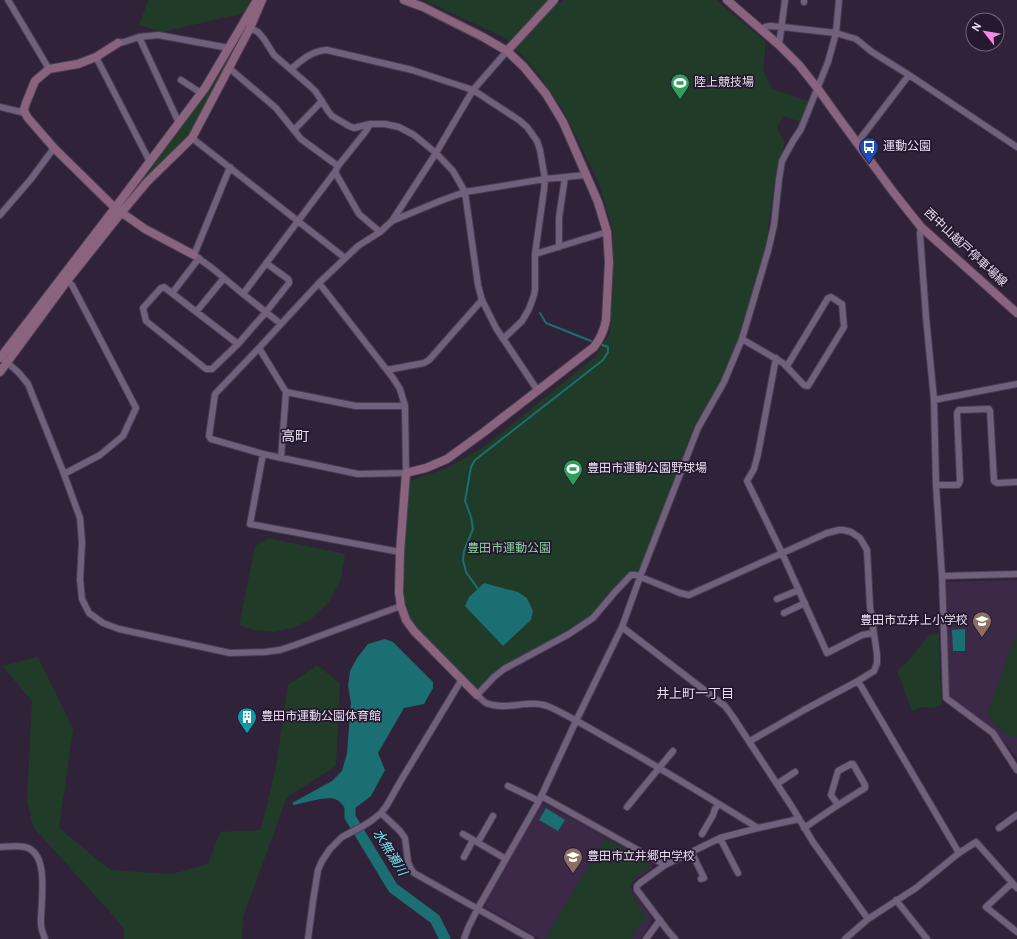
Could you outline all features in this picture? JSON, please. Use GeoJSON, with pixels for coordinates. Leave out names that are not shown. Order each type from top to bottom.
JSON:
{"type":"FeatureCollection","features":[{"type":"Feature","properties":{"kind":"street"},"geometry":{"type":"LineString","coordinates":[[8,0],[49,69]]}},
{"type":"Feature","properties":{"kind":"street"},"geometry":{"type":"LineString","coordinates":[[2,358],[67,282],[150,162],[205,88],[257,0]]}},
{"type":"Feature","properties":{"kind":"street"},"geometry":{"type":"LineString","coordinates":[[0,372],[2,358],[118,210],[192,138],[250,28],[262,0]]}},
{"type":"Feature","properties":{"kind":"street"},"geometry":{"type":"LineString","coordinates":[[404,0],[423,7],[483,37],[507,51],[524,67],[546,94],[563,122],[598,202],[607,232],[608,262],[606,320],[601,339],[588,353],[447,460],[406,474],[358,474],[263,454],[211,439],[209,436],[215,394],[260,348],[319,283],[358,246],[380,232],[392,222],[465,192],[545,179],[586,175]]}},
{"type":"Feature","properties":{"kind":"street"},"geometry":{"type":"LineString","coordinates":[[392,222],[436,153],[473,90],[554,0]]}},
{"type":"Feature","properties":{"kind":"street","name":"西中山越戸停車場線"},"geometry":{"type":"LineString","coordinates":[[727,0],[763,30],[799,66],[818,89],[894,193],[922,226],[1017,313]]}},
{"type":"Feature","properties":{"kind":"street"},"geometry":{"type":"LineString","coordinates":[[779,45],[785,0]]}},
{"type":"Feature","properties":{"kind":"street"},"geometry":{"type":"LineString","coordinates":[[464,939],[478,908],[540,798],[576,720],[622,627],[698,428],[724,382],[742,339],[768,251],[774,225],[782,161],[801,129],[828,62],[836,33],[839,0]]}},
{"type":"Feature","properties":{"kind":"street"},"geometry":{"type":"LineString","coordinates":[[763,30],[770,26],[782,27],[836,33],[856,39],[872,52],[1017,147]]}},
{"type":"Feature","properties":{"kind":"street"},"geometry":{"type":"LineString","coordinates":[[250,28],[258,32],[274,55],[310,86],[322,101],[330,115],[348,126],[356,128],[370,124],[385,124],[399,127],[414,135],[436,153],[453,171],[465,192],[478,284],[482,300],[496,328],[538,391]]}},
{"type":"Feature","properties":{"kind":"street"},"geometry":{"type":"LineString","coordinates":[[229,48],[158,35],[139,37],[118,43],[96,57],[78,64],[49,69],[35,81],[24,109],[28,118],[54,148],[118,210],[145,229],[197,256],[281,324]]}},
{"type":"Feature","properties":{"kind":"street"},"geometry":{"type":"LineString","coordinates":[[139,37],[179,123]]}},
{"type":"Feature","properties":{"kind":"street"},"geometry":{"type":"LineString","coordinates":[[291,69],[309,54],[322,50],[412,70],[473,90],[519,120],[527,127],[537,141],[545,179],[535,254],[534,289],[532,302],[522,321],[503,339]]}},
{"type":"Feature","properties":{"kind":"street"},"geometry":{"type":"LineString","coordinates":[[96,57],[150,162]]}},
{"type":"Feature","properties":{"kind":"street"},"geometry":{"type":"LineString","coordinates":[[229,68],[273,105],[301,139],[336,169],[359,214],[380,232]]}},
{"type":"Feature","properties":{"kind":"street"},"geometry":{"type":"LineString","coordinates":[[857,143],[909,75]]}},
{"type":"Feature","properties":{"kind":"street"},"geometry":{"type":"LineString","coordinates":[[181,80],[201,93]]}},
{"type":"Feature","properties":{"kind":"street"},"geometry":{"type":"LineString","coordinates":[[294,130],[322,101]]}},
{"type":"Feature","properties":{"kind":"street"},"geometry":{"type":"LineString","coordinates":[[0,107],[25,113]]}},
{"type":"Feature","properties":{"kind":"street"},"geometry":{"type":"LineString","coordinates":[[243,294],[370,124]]}},
{"type":"Feature","properties":{"kind":"street"},"geometry":{"type":"LineString","coordinates":[[192,138],[345,258]]}},
{"type":"Feature","properties":{"kind":"street"},"geometry":{"type":"LineString","coordinates":[[0,215],[31,179],[54,148]]}},
{"type":"Feature","properties":{"kind":"street"},"geometry":{"type":"LineString","coordinates":[[173,292],[197,256],[230,167]]}},
{"type":"Feature","properties":{"kind":"street"},"geometry":{"type":"LineString","coordinates":[[559,247],[559,218],[565,177]]}},
{"type":"Feature","properties":{"kind":"street"},"geometry":{"type":"LineString","coordinates":[[922,226],[920,234],[934,400],[936,485],[942,576],[946,698],[993,733],[1017,770]]}},
{"type":"Feature","properties":{"kind":"street"},"geometry":{"type":"LineString","coordinates":[[535,254],[607,232]]}},
{"type":"Feature","properties":{"kind":"street"},"geometry":{"type":"LineString","coordinates":[[238,344],[196,312],[173,292],[164,287],[161,288],[143,308],[146,321],[206,368],[214,369],[238,344],[266,312],[290,281],[266,263]]}},
{"type":"Feature","properties":{"kind":"street"},"geometry":{"type":"LineString","coordinates":[[196,312],[224,278]]}},
{"type":"Feature","properties":{"kind":"street"},"geometry":{"type":"LineString","coordinates":[[64,474],[100,455],[123,436],[136,408],[72,285],[67,282]]}},
{"type":"Feature","properties":{"kind":"street"},"geometry":{"type":"LineString","coordinates":[[319,283],[387,370],[400,389],[405,406],[406,474],[400,552],[399,593],[401,606],[406,620],[414,631],[486,703],[502,706],[528,703],[543,705],[576,720],[758,828]]}},
{"type":"Feature","properties":{"kind":"street"},"geometry":{"type":"LineString","coordinates":[[742,339],[788,366],[804,385],[808,386],[844,327],[842,304],[831,297],[828,298],[788,366]]}},
{"type":"Feature","properties":{"kind":"street"},"geometry":{"type":"LineString","coordinates":[[387,370],[424,363],[429,360],[482,300]]}},
{"type":"Feature","properties":{"kind":"street"},"geometry":{"type":"LineString","coordinates":[[260,348],[286,392],[281,458]]}},
{"type":"Feature","properties":{"kind":"street"},"geometry":{"type":"LineString","coordinates":[[2,358],[19,373],[28,384],[64,474],[80,518],[82,542],[80,580],[82,599],[89,613],[104,623],[119,629],[230,653],[264,652],[280,650],[295,645],[401,606]]}},
{"type":"Feature","properties":{"kind":"street"},"geometry":{"type":"LineString","coordinates":[[776,358],[758,454],[754,469],[747,481],[827,653],[862,635],[873,632]]}},
{"type":"Feature","properties":{"kind":"street"},"geometry":{"type":"LineString","coordinates":[[934,400],[1017,384]]}},
{"type":"Feature","properties":{"kind":"street"},"geometry":{"type":"LineString","coordinates":[[286,392],[356,406],[405,406]]}},
{"type":"Feature","properties":{"kind":"street"},"geometry":{"type":"LineString","coordinates":[[936,485],[958,485],[960,482],[957,413],[959,410],[989,409],[994,481],[997,483],[1017,482]]}},
{"type":"Feature","properties":{"kind":"street"},"geometry":{"type":"LineString","coordinates":[[263,454],[250,524],[400,552]]}},
{"type":"Feature","properties":{"kind":"street"},"geometry":{"type":"LineString","coordinates":[[477,695],[504,669],[569,634],[593,618],[631,576],[634,575],[689,595],[833,531],[843,530],[851,532],[860,538],[867,550],[870,607],[877,654],[877,663],[874,671],[750,741]]}},
{"type":"Feature","properties":{"kind":"street"},"geometry":{"type":"LineString","coordinates":[[942,576],[1017,574]]}},
{"type":"Feature","properties":{"kind":"street"},"geometry":{"type":"LineString","coordinates":[[777,599],[799,590]]}},
{"type":"Feature","properties":{"kind":"street"},"geometry":{"type":"LineString","coordinates":[[784,613],[805,603]]}},
{"type":"Feature","properties":{"kind":"street"},"geometry":{"type":"LineString","coordinates":[[622,627],[725,706],[750,741],[813,842],[868,919]]}},
{"type":"Feature","properties":{"kind":"street"},"geometry":{"type":"LineString","coordinates":[[308,939],[312,901],[318,870],[322,861],[335,843],[371,821],[387,805],[462,679]]}},
{"type":"Feature","properties":{"kind":"street"},"geometry":{"type":"LineString","coordinates":[[858,681],[959,853]]}},
{"type":"Feature","properties":{"kind":"street"},"geometry":{"type":"LineString","coordinates":[[627,807],[673,751]]}},
{"type":"Feature","properties":{"kind":"street"},"geometry":{"type":"LineString","coordinates":[[804,828],[865,788],[865,785],[853,764],[838,771],[831,795],[838,805]]}},
{"type":"Feature","properties":{"kind":"street"},"geometry":{"type":"LineString","coordinates":[[776,784],[796,772]]}},
{"type":"Feature","properties":{"kind":"street"},"geometry":{"type":"LineString","coordinates":[[508,786],[540,798],[665,866]]}},
{"type":"Feature","properties":{"kind":"street"},"geometry":{"type":"LineString","coordinates":[[702,834],[713,815],[715,808],[719,804]]}},
{"type":"Feature","properties":{"kind":"street"},"geometry":{"type":"LineString","coordinates":[[380,813],[400,831],[405,838],[408,862],[414,873],[531,939]]}},
{"type":"Feature","properties":{"kind":"street"},"geometry":{"type":"LineString","coordinates":[[999,828],[1017,815]]}},
{"type":"Feature","properties":{"kind":"street"},"geometry":{"type":"LineString","coordinates":[[464,857],[493,816]]}},
{"type":"Feature","properties":{"kind":"street"},"geometry":{"type":"LineString","coordinates":[[675,939],[638,890],[637,886],[640,883],[665,866],[720,838],[799,819]]}},
{"type":"Feature","properties":{"kind":"street"},"geometry":{"type":"LineString","coordinates":[[464,834],[506,859]]}},
{"type":"Feature","properties":{"kind":"street"},"geometry":{"type":"LineString","coordinates":[[720,838],[738,873]]}},
{"type":"Feature","properties":{"kind":"street"},"geometry":{"type":"LineString","coordinates":[[845,939],[868,919],[916,888],[959,853],[976,842],[1015,886],[986,907],[1017,932]]}},
{"type":"Feature","properties":{"kind":"street"},"geometry":{"type":"LineString","coordinates":[[0,847],[25,847],[36,854],[39,860],[42,868],[41,925],[45,939]]}},
{"type":"Feature","properties":{"kind":"street"},"geometry":{"type":"LineString","coordinates":[[692,853],[704,878],[701,880]]}},
{"type":"Feature","properties":{"kind":"street"},"geometry":{"type":"LineString","coordinates":[[896,900],[927,939]]}},
{"type":"Feature","properties":{"kind":"street"},"geometry":{"type":"LineString","coordinates":[[646,939],[660,920]]}},
{"type":"Feature","properties":{"kind":"shaded area","name":"豊田市立井上小学校"},"geometry":{"type":"Polygon","coordinates":[[[1017,580],[1017,758],[995,730],[949,695],[945,582],[1017,580]]]}},
{"type":"Feature","properties":{"kind":"shaded area"},"geometry":{"type":"Polygon","coordinates":[[[484,583],[518,592],[527,598],[533,611],[531,620],[503,646],[465,606],[469,597],[484,583]]]}},
{"type":"Feature","properties":{"kind":"shaded area"},"geometry":{"type":"Polygon","coordinates":[[[965,629],[965,651],[953,651],[952,630],[965,629]]]}},
{"type":"Feature","properties":{"kind":"shaded area"},"geometry":{"type":"Polygon","coordinates":[[[385,639],[393,642],[433,682],[433,688],[424,704],[404,708],[378,753],[385,770],[371,796],[354,809],[346,810],[338,801],[331,798],[294,805],[292,803],[332,781],[342,771],[347,753],[351,703],[348,686],[350,671],[357,658],[368,644],[385,639]]]}},
{"type":"Feature","properties":{"kind":"shaded area","name":"豊田市立井郷中学校"},"geometry":{"type":"Polygon","coordinates":[[[544,803],[652,863],[652,868],[635,880],[631,887],[632,891],[651,917],[651,923],[640,939],[540,939],[487,908],[485,903],[541,805],[544,803]]]}},
{"type":"Feature","properties":{"kind":"shaded area"},"geometry":{"type":"Polygon","coordinates":[[[546,808],[565,820],[558,831],[539,820],[546,808]]]}},
{"type":"Feature","properties":{"kind":"green space"},"geometry":{"type":"Polygon","coordinates":[[[148,0],[250,0],[244,13],[162,32],[139,25],[148,0]]]}},
{"type":"Feature","properties":{"kind":"green space","name":"豊田市運動公園"},"geometry":{"type":"Polygon","coordinates":[[[424,0],[556,0],[560,3],[564,0],[716,0],[766,42],[763,69],[772,89],[808,101],[801,122],[783,116],[777,127],[785,143],[776,172],[765,250],[740,341],[719,387],[693,428],[641,573],[633,572],[588,621],[508,669],[476,691],[412,623],[402,596],[409,481],[447,468],[485,446],[596,356],[610,333],[613,283],[613,231],[599,184],[562,108],[537,72],[507,39],[424,0]]]}},
{"type":"Feature","properties":{"kind":"green space"},"geometry":{"type":"Polygon","coordinates":[[[258,3],[191,131],[179,147],[126,200],[258,3]]]}},
{"type":"Feature","properties":{"kind":"green space"},"geometry":{"type":"Polygon","coordinates":[[[268,538],[345,554],[341,579],[329,602],[310,620],[292,628],[274,632],[254,630],[239,625],[255,546],[268,538]]]}},
{"type":"Feature","properties":{"kind":"green space"},"geometry":{"type":"Polygon","coordinates":[[[1017,632],[1017,738],[1000,728],[987,714],[1017,632]]]}},
{"type":"Feature","properties":{"kind":"green space"},"geometry":{"type":"Polygon","coordinates":[[[939,633],[942,705],[933,708],[923,707],[912,711],[897,670],[918,649],[928,635],[939,633]]]}},
{"type":"Feature","properties":{"kind":"green space"},"geometry":{"type":"Polygon","coordinates":[[[38,657],[73,729],[59,828],[110,870],[172,874],[208,864],[220,832],[261,830],[276,766],[288,685],[317,665],[340,683],[336,766],[287,797],[243,917],[242,939],[124,939],[124,929],[33,827],[27,801],[32,701],[2,666],[38,657]]]}},
{"type":"Feature","properties":{"kind":"green space"},"geometry":{"type":"Polygon","coordinates":[[[605,838],[650,864],[650,867],[634,880],[630,887],[630,891],[645,915],[645,918],[631,939],[545,939],[605,838]]]}},
{"type":"Feature","properties":{"kind":"waterway"},"geometry":{"type":"LineString","coordinates":[[540,313],[546,323],[596,343]]}},
{"type":"Feature","properties":{"kind":"waterway"},"geometry":{"type":"LineString","coordinates":[[478,589],[466,572],[463,560],[464,551],[473,529],[471,517],[465,501],[471,467],[475,460],[603,360],[608,352],[608,347],[600,344]]}},
{"type":"Feature","properties":{"kind":"waterway","name":"水無瀬川"},"geometry":{"type":"LineString","coordinates":[[350,796],[350,817],[393,888],[435,919],[445,939]]}},
{"type":"Feature","properties":{"kind":"place","name":"陸上競技場"},"geometry":{"type":"Point","coordinates":[680,100]}},
{"type":"Feature","properties":{"kind":"place","name":"運動公園"},"geometry":{"type":"Point","coordinates":[869,164]}},
{"type":"Feature","properties":{"kind":"place","name":"豊田市運動公園野球場"},"geometry":{"type":"Point","coordinates":[573,486]}},
{"type":"Feature","properties":{"kind":"place","name":"豊田市立井上小学校"},"geometry":{"type":"Point","coordinates":[982,638]}},
{"type":"Feature","properties":{"kind":"place","name":"豊田市運動公園体育館"},"geometry":{"type":"Point","coordinates":[247,734]}},
{"type":"Feature","properties":{"kind":"place","name":"豊田市立井郷中学校"},"geometry":{"type":"Point","coordinates":[573,874]}},
{"type":"Feature","properties":{"kind":"district","name":"高町"},"geometry":{"type":"Point","coordinates":[295,437]}},
{"type":"Feature","properties":{"kind":"district","name":"井上町一丁目"},"geometry":{"type":"Point","coordinates":[695,695]}}]}
